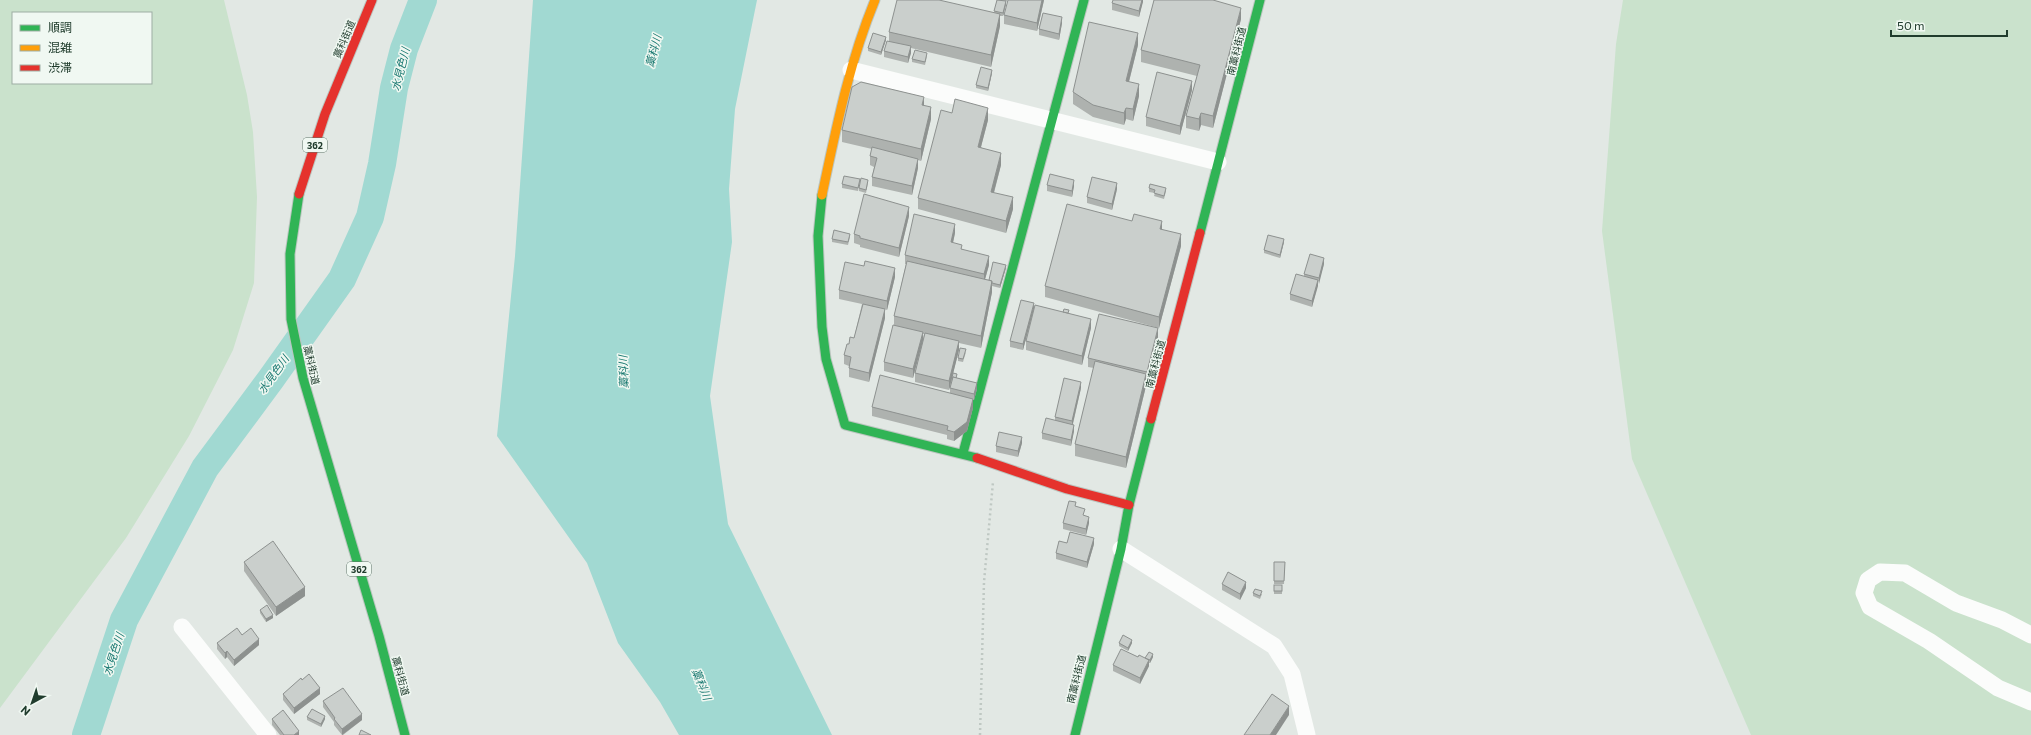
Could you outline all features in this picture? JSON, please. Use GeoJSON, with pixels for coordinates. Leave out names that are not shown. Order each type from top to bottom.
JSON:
{"type":"FeatureCollection","features":[{"type":"Feature","properties":{"kind":"main road","name":"藁科街道"},"geometry":{"type":"LineString","coordinates":[[372,0],[325,114],[297,199],[290,254],[291,319],[310,404],[379,636],[405,735]]}},
{"type":"Feature","properties":{"kind":"main road"},"geometry":{"type":"LineString","coordinates":[[875,0],[860,36],[850,70],[822,196],[818,236],[822,327],[826,359],[845,425],[963,453],[1067,489],[1129,506]]}},
{"type":"Feature","properties":{"kind":"main road"},"geometry":{"type":"LineString","coordinates":[[963,453],[1084,0]]}},
{"type":"Feature","properties":{"kind":"main road","name":"南藁科街道"},"geometry":{"type":"LineString","coordinates":[[1075,735],[1121,549],[1129,506],[1260,0]]}},
{"type":"Feature","properties":{"kind":"street"},"geometry":{"type":"LineString","coordinates":[[850,70],[1218,162]]}},
{"type":"Feature","properties":{"kind":"street"},"geometry":{"type":"LineString","coordinates":[[1121,549],[1274,646],[1292,674],[1307,735]]}},
{"type":"Feature","properties":{"kind":"street"},"geometry":{"type":"LineString","coordinates":[[2031,635],[2002,620],[1956,603],[1905,573],[1880,572],[1868,580],[1864,593],[1870,607],[1929,641],[1998,688],[2031,702]]}},
{"type":"Feature","properties":{"kind":"street"},"geometry":{"type":"LineString","coordinates":[[182,627],[268,735]]}},
{"type":"Feature","properties":{"kind":"path"},"geometry":{"type":"LineString","coordinates":[[980,735],[984,582],[994,464]]}},
{"type":"Feature","properties":{"kind":"green space"},"geometry":{"type":"Polygon","coordinates":[[[0,0],[224,0],[247,95],[253,132],[257,197],[254,283],[233,350],[189,436],[126,538],[0,708],[0,0]]]}},
{"type":"Feature","properties":{"kind":"green space"},"geometry":{"type":"Polygon","coordinates":[[[1623,0],[2031,0],[2031,735],[1751,735],[1632,459],[1602,231],[1616,44],[1623,0]]]}},
{"type":"Feature","properties":{"kind":"water","name":"藁科川"},"geometry":{"type":"Polygon","coordinates":[[[533,0],[757,0],[735,109],[729,189],[732,242],[710,396],[728,524],[832,735],[679,735],[660,702],[618,643],[587,563],[497,436],[515,256],[533,0]]]}},
{"type":"Feature","properties":{"kind":"building"},"geometry":{"type":"Polygon","coordinates":[[[897,0],[939,0],[1000,14],[991,55],[889,32],[897,0]]]}},
{"type":"Feature","properties":{"kind":"building"},"geometry":{"type":"Polygon","coordinates":[[[997,0],[1006,1],[1003,13],[994,11],[997,0]]]}},
{"type":"Feature","properties":{"kind":"building"},"geometry":{"type":"Polygon","coordinates":[[[1008,0],[1042,0],[1037,23],[1004,15],[1008,0]]]}},
{"type":"Feature","properties":{"kind":"building"},"geometry":{"type":"Polygon","coordinates":[[[1113,0],[1142,0],[1139,11],[1112,3],[1113,0]]]}},
{"type":"Feature","properties":{"kind":"building"},"geometry":{"type":"Polygon","coordinates":[[[1154,0],[1213,0],[1241,8],[1213,116],[1201,113],[1199,119],[1186,116],[1200,65],[1141,50],[1154,0]]]}},
{"type":"Feature","properties":{"kind":"building"},"geometry":{"type":"Polygon","coordinates":[[[1043,13],[1062,17],[1059,34],[1039,29],[1043,13]]]}},
{"type":"Feature","properties":{"kind":"building"},"geometry":{"type":"Polygon","coordinates":[[[1089,22],[1138,33],[1126,81],[1139,84],[1133,109],[1126,108],[1124,113],[1093,105],[1073,92],[1089,22]]]}},
{"type":"Feature","properties":{"kind":"building"},"geometry":{"type":"Polygon","coordinates":[[[873,33],[886,37],[881,52],[868,48],[873,33]]]}},
{"type":"Feature","properties":{"kind":"building"},"geometry":{"type":"Polygon","coordinates":[[[887,41],[911,46],[908,57],[884,51],[887,41]]]}},
{"type":"Feature","properties":{"kind":"building"},"geometry":{"type":"Polygon","coordinates":[[[915,50],[927,53],[925,62],[912,59],[915,50]]]}},
{"type":"Feature","properties":{"kind":"building"},"geometry":{"type":"Polygon","coordinates":[[[981,67],[992,70],[988,88],[976,85],[981,67]]]}},
{"type":"Feature","properties":{"kind":"building"},"geometry":{"type":"Polygon","coordinates":[[[1157,72],[1192,81],[1180,126],[1146,117],[1157,72]]]}},
{"type":"Feature","properties":{"kind":"building"},"geometry":{"type":"Polygon","coordinates":[[[861,82],[924,97],[922,105],[931,107],[921,149],[842,130],[852,87],[861,82]]]}},
{"type":"Feature","properties":{"kind":"building"},"geometry":{"type":"Polygon","coordinates":[[[955,99],[988,108],[978,147],[1001,153],[991,192],[1013,197],[1006,221],[918,198],[941,110],[952,113],[955,99]]]}},
{"type":"Feature","properties":{"kind":"building"},"geometry":{"type":"Polygon","coordinates":[[[872,147],[918,159],[912,186],[872,177],[877,158],[870,156],[872,147]]]}},
{"type":"Feature","properties":{"kind":"building"},"geometry":{"type":"Polygon","coordinates":[[[1050,174],[1074,180],[1072,191],[1047,185],[1050,174]]]}},
{"type":"Feature","properties":{"kind":"building"},"geometry":{"type":"Polygon","coordinates":[[[844,176],[860,179],[858,188],[842,184],[844,176]]]}},
{"type":"Feature","properties":{"kind":"building"},"geometry":{"type":"Polygon","coordinates":[[[1092,177],[1117,183],[1112,204],[1087,197],[1092,177]]]}},
{"type":"Feature","properties":{"kind":"building"},"geometry":{"type":"Polygon","coordinates":[[[861,178],[868,180],[866,190],[859,188],[861,178]]]}},
{"type":"Feature","properties":{"kind":"building"},"geometry":{"type":"Polygon","coordinates":[[[1150,184],[1166,188],[1164,196],[1154,193],[1155,190],[1149,188],[1150,184]]]}},
{"type":"Feature","properties":{"kind":"building"},"geometry":{"type":"Polygon","coordinates":[[[864,194],[909,207],[899,248],[860,238],[860,236],[854,234],[864,194]]]}},
{"type":"Feature","properties":{"kind":"building"},"geometry":{"type":"Polygon","coordinates":[[[1067,204],[1132,221],[1134,214],[1162,221],[1160,229],[1181,234],[1159,317],[1045,286],[1067,204]]]}},
{"type":"Feature","properties":{"kind":"building"},"geometry":{"type":"Polygon","coordinates":[[[914,214],[955,224],[951,242],[962,245],[961,249],[989,256],[984,274],[905,255],[914,214]]]}},
{"type":"Feature","properties":{"kind":"building"},"geometry":{"type":"Polygon","coordinates":[[[834,230],[850,234],[848,242],[832,239],[834,230]]]}},
{"type":"Feature","properties":{"kind":"building"},"geometry":{"type":"Polygon","coordinates":[[[1268,235],[1284,239],[1280,255],[1264,250],[1268,235]]]}},
{"type":"Feature","properties":{"kind":"building"},"geometry":{"type":"Polygon","coordinates":[[[1310,254],[1324,258],[1319,278],[1304,274],[1310,254]]]}},
{"type":"Feature","properties":{"kind":"building"},"geometry":{"type":"Polygon","coordinates":[[[865,261],[895,268],[887,301],[839,290],[845,262],[864,266],[865,261]]]}},
{"type":"Feature","properties":{"kind":"building"},"geometry":{"type":"Polygon","coordinates":[[[907,261],[992,281],[981,336],[894,316],[907,261]]]}},
{"type":"Feature","properties":{"kind":"building"},"geometry":{"type":"Polygon","coordinates":[[[993,262],[1006,265],[1000,285],[992,283],[992,281],[989,280],[993,262]]]}},
{"type":"Feature","properties":{"kind":"building"},"geometry":{"type":"Polygon","coordinates":[[[1296,274],[1318,280],[1312,301],[1290,294],[1296,274]]]}},
{"type":"Feature","properties":{"kind":"building"},"geometry":{"type":"Polygon","coordinates":[[[1021,300],[1034,303],[1023,344],[1010,341],[1021,300]]]}},
{"type":"Feature","properties":{"kind":"building"},"geometry":{"type":"Polygon","coordinates":[[[863,304],[885,309],[869,373],[849,368],[851,357],[844,355],[847,344],[849,344],[850,337],[854,338],[863,304]]]}},
{"type":"Feature","properties":{"kind":"building"},"geometry":{"type":"Polygon","coordinates":[[[1035,305],[1091,319],[1082,356],[1026,341],[1035,305]]]}},
{"type":"Feature","properties":{"kind":"building"},"geometry":{"type":"Polygon","coordinates":[[[1064,309],[1069,310],[1068,313],[1063,312],[1064,309]]]}},
{"type":"Feature","properties":{"kind":"building"},"geometry":{"type":"Polygon","coordinates":[[[1099,314],[1158,328],[1147,372],[1088,358],[1099,314]]]}},
{"type":"Feature","properties":{"kind":"building"},"geometry":{"type":"Polygon","coordinates":[[[893,325],[923,332],[913,369],[884,362],[893,325]]]}},
{"type":"Feature","properties":{"kind":"building"},"geometry":{"type":"Polygon","coordinates":[[[925,333],[959,341],[949,381],[915,373],[925,333]]]}},
{"type":"Feature","properties":{"kind":"building"},"geometry":{"type":"Polygon","coordinates":[[[960,348],[966,349],[963,359],[958,358],[960,348]]]}},
{"type":"Feature","properties":{"kind":"building"},"geometry":{"type":"Polygon","coordinates":[[[1095,361],[1146,374],[1126,457],[1075,444],[1095,361]]]}},
{"type":"Feature","properties":{"kind":"building"},"geometry":{"type":"Polygon","coordinates":[[[953,373],[957,374],[956,378],[953,377],[952,379],[952,378],[953,373]]]}},
{"type":"Feature","properties":{"kind":"building"},"geometry":{"type":"Polygon","coordinates":[[[880,375],[973,399],[967,422],[954,432],[947,430],[948,426],[872,407],[880,375]]]}},
{"type":"Feature","properties":{"kind":"building"},"geometry":{"type":"Polygon","coordinates":[[[953,377],[977,383],[974,394],[950,388],[953,377]]]}},
{"type":"Feature","properties":{"kind":"building"},"geometry":{"type":"Polygon","coordinates":[[[1064,378],[1081,382],[1072,421],[1055,417],[1064,378]]]}},
{"type":"Feature","properties":{"kind":"building"},"geometry":{"type":"Polygon","coordinates":[[[1046,418],[1074,425],[1071,440],[1042,433],[1046,418]]]}},
{"type":"Feature","properties":{"kind":"building"},"geometry":{"type":"Polygon","coordinates":[[[999,432],[1022,437],[1018,451],[996,446],[999,432]]]}},
{"type":"Feature","properties":{"kind":"building"},"geometry":{"type":"Polygon","coordinates":[[[1069,501],[1076,502],[1075,506],[1085,509],[1083,515],[1089,517],[1086,529],[1063,523],[1069,501]]]}},
{"type":"Feature","properties":{"kind":"building"},"geometry":{"type":"Polygon","coordinates":[[[1070,532],[1094,538],[1087,562],[1056,553],[1059,541],[1067,543],[1070,532]]]}},
{"type":"Feature","properties":{"kind":"building"},"geometry":{"type":"Polygon","coordinates":[[[273,541],[305,587],[276,607],[244,562],[273,541]]]}},
{"type":"Feature","properties":{"kind":"building"},"geometry":{"type":"Polygon","coordinates":[[[1274,562],[1285,562],[1284,581],[1274,581],[1274,562]]]}},
{"type":"Feature","properties":{"kind":"building"},"geometry":{"type":"Polygon","coordinates":[[[1228,572],[1246,582],[1240,594],[1222,584],[1228,572]]]}},
{"type":"Feature","properties":{"kind":"building"},"geometry":{"type":"Polygon","coordinates":[[[1274,585],[1282,585],[1282,591],[1274,591],[1274,585]]]}},
{"type":"Feature","properties":{"kind":"building"},"geometry":{"type":"Polygon","coordinates":[[[1255,589],[1262,591],[1260,596],[1253,593],[1255,589]]]}},
{"type":"Feature","properties":{"kind":"building"},"geometry":{"type":"Polygon","coordinates":[[[267,605],[273,615],[266,619],[260,610],[267,605]]]}},
{"type":"Feature","properties":{"kind":"building"},"geometry":{"type":"Polygon","coordinates":[[[237,628],[242,635],[251,628],[259,639],[234,660],[227,651],[225,653],[217,643],[237,628]]]}},
{"type":"Feature","properties":{"kind":"building"},"geometry":{"type":"Polygon","coordinates":[[[1123,635],[1132,640],[1128,648],[1119,643],[1123,635]]]}},
{"type":"Feature","properties":{"kind":"building"},"geometry":{"type":"Polygon","coordinates":[[[1121,649],[1138,657],[1139,655],[1149,660],[1140,678],[1113,665],[1121,649]]]}},
{"type":"Feature","properties":{"kind":"building"},"geometry":{"type":"Polygon","coordinates":[[[1149,652],[1153,654],[1150,660],[1145,658],[1149,652]]]}},
{"type":"Feature","properties":{"kind":"building"},"geometry":{"type":"Polygon","coordinates":[[[309,674],[320,688],[294,708],[283,694],[301,678],[302,680],[309,674]]]}},
{"type":"Feature","properties":{"kind":"building"},"geometry":{"type":"Polygon","coordinates":[[[343,688],[362,714],[342,729],[323,701],[343,688]]]}},
{"type":"Feature","properties":{"kind":"building"},"geometry":{"type":"Polygon","coordinates":[[[1272,694],[1289,706],[1270,735],[1244,735],[1272,694]]]}},
{"type":"Feature","properties":{"kind":"building"},"geometry":{"type":"Polygon","coordinates":[[[312,709],[325,716],[321,724],[307,717],[312,709]]]}},
{"type":"Feature","properties":{"kind":"building"},"geometry":{"type":"Polygon","coordinates":[[[283,710],[299,731],[294,735],[284,735],[272,719],[283,710]]]}},
{"type":"Feature","properties":{"kind":"building"},"geometry":{"type":"Polygon","coordinates":[[[361,730],[371,735],[359,735],[361,730]]]}},
{"type":"Feature","properties":{"kind":"waterway","name":"水見色川"},"geometry":{"type":"LineString","coordinates":[[86,735],[124,620],[205,468],[271,379],[342,279],[370,217],[382,164],[394,88],[404,49],[423,0]]}},
{"type":"Feature","properties":{"kind":"traffic: fast"},"geometry":{"type":"LineString","coordinates":[[963,453],[1084,0]]}},
{"type":"Feature","properties":{"kind":"traffic: fast"},"geometry":{"type":"LineString","coordinates":[[1200,233],[1260,0]]}},
{"type":"Feature","properties":{"kind":"traffic: fast"},"geometry":{"type":"LineString","coordinates":[[299,194],[290,254],[291,319],[303,378],[379,636],[405,735]]}},
{"type":"Feature","properties":{"kind":"traffic: fast"},"geometry":{"type":"LineString","coordinates":[[822,195],[818,236],[822,327],[826,359],[845,425],[977,458]]}},
{"type":"Feature","properties":{"kind":"traffic: fast"},"geometry":{"type":"LineString","coordinates":[[1075,735],[1121,549],[1129,505],[1151,419]]}},
{"type":"Feature","properties":{"kind":"traffic: slow"},"geometry":{"type":"LineString","coordinates":[[822,195],[850,72],[875,0]]}},
{"type":"Feature","properties":{"kind":"traffic: jam"},"geometry":{"type":"LineString","coordinates":[[299,194],[325,114],[372,0]]}},
{"type":"Feature","properties":{"kind":"traffic: jam"},"geometry":{"type":"LineString","coordinates":[[1151,419],[1200,233]]}},
{"type":"Feature","properties":{"kind":"traffic: jam"},"geometry":{"type":"LineString","coordinates":[[977,458],[1067,489],[1129,505]]}}]}
